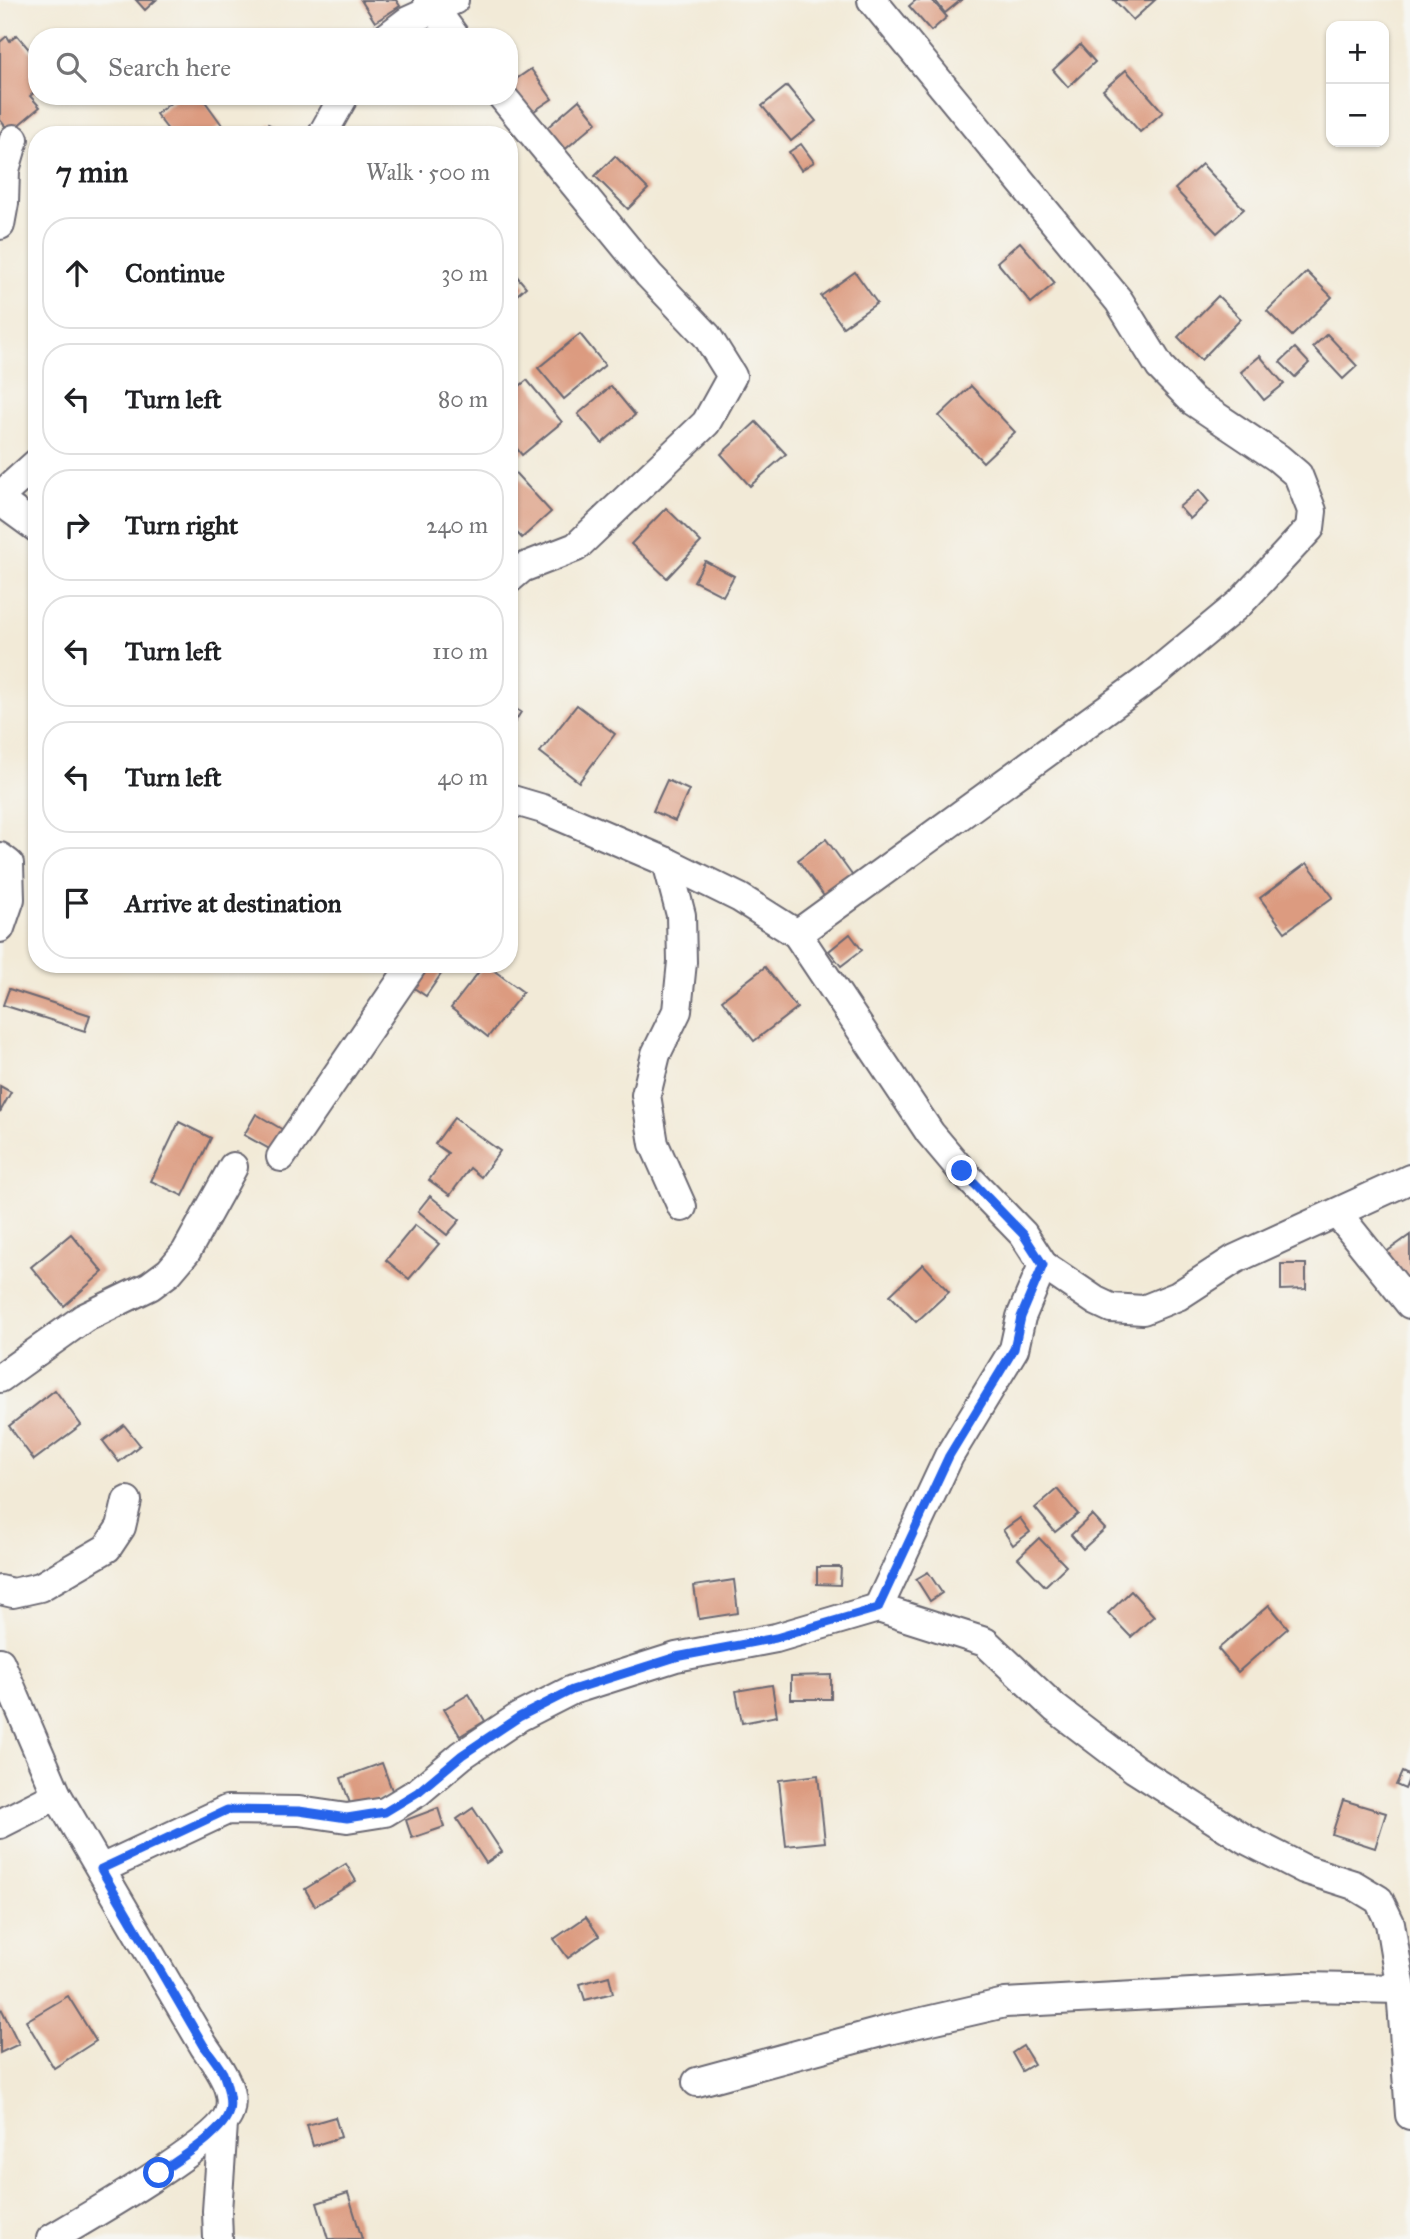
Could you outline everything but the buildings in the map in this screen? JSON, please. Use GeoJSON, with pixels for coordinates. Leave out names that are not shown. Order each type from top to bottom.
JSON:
{"type":"FeatureCollection","features":[{"type":"Feature","properties":{"kind":"street"},"geometry":{"type":"LineString","coordinates":[[797,934],[1152,677],[1240,603],[1310,528],[1312,511],[1298,475],[1278,458],[1193,401],[1160,367],[1119,301],[872,0]]}},
{"type":"Feature","properties":{"kind":"street"},"geometry":{"type":"LineString","coordinates":[[399,28],[438,3],[450,28]]}},
{"type":"Feature","properties":{"kind":"street"},"geometry":{"type":"LineString","coordinates":[[327,126],[339,105]]}},
{"type":"Feature","properties":{"kind":"street"},"geometry":{"type":"LineString","coordinates":[[509,105],[649,275],[707,336],[732,376],[706,423],[576,547],[518,571]]}},
{"type":"Feature","properties":{"kind":"street"},"geometry":{"type":"LineString","coordinates":[[0,225],[5,170],[14,139]]}},
{"type":"Feature","properties":{"kind":"street"},"geometry":{"type":"LineString","coordinates":[[0,496],[28,471]]}},
{"type":"Feature","properties":{"kind":"street"},"geometry":{"type":"LineString","coordinates":[[0,501],[28,521]]}},
{"type":"Feature","properties":{"kind":"street"},"geometry":{"type":"LineString","coordinates":[[518,807],[543,809],[667,862],[740,898],[797,934],[900,1084],[930,1133],[962,1171],[1023,1234],[1043,1265],[1096,1301],[1111,1308],[1143,1310],[1178,1296],[1235,1259],[1410,1179]]}},
{"type":"Feature","properties":{"kind":"street"},"geometry":{"type":"LineString","coordinates":[[0,857],[9,864],[10,899],[0,928]]}},
{"type":"Feature","properties":{"kind":"street"},"geometry":{"type":"LineString","coordinates":[[667,862],[681,915],[682,962],[677,1011],[656,1054],[646,1095],[654,1144],[682,1206]]}},
{"type":"Feature","properties":{"kind":"street"},"geometry":{"type":"LineString","coordinates":[[281,1157],[407,973]]}},
{"type":"Feature","properties":{"kind":"street"},"geometry":{"type":"LineString","coordinates":[[0,1378],[84,1318],[150,1286],[169,1272],[186,1252],[233,1167]]}},
{"type":"Feature","properties":{"kind":"street"},"geometry":{"type":"LineString","coordinates":[[1337,1213],[1410,1304]]}},
{"type":"Feature","properties":{"kind":"street"},"geometry":{"type":"LineString","coordinates":[[878,1608],[949,1456],[1014,1349],[1021,1317],[1043,1265]]}},
{"type":"Feature","properties":{"kind":"street"},"geometry":{"type":"LineString","coordinates":[[0,1590],[13,1593],[40,1587],[107,1548],[121,1527],[127,1501]]}},
{"type":"Feature","properties":{"kind":"street"},"geometry":{"type":"LineString","coordinates":[[101,1869],[227,1810],[299,1811],[347,1818],[385,1812],[418,1792],[462,1755],[519,1717],[572,1690],[676,1657],[776,1638],[878,1608],[985,1642],[1055,1708],[1135,1769],[1245,1839],[1304,1869],[1354,1885],[1379,1900],[1390,1923],[1401,1989],[1410,2115]]}},
{"type":"Feature","properties":{"kind":"street"},"geometry":{"type":"LineString","coordinates":[[0,1662],[57,1795],[204,2046],[222,2072],[231,2100],[229,2114],[223,2124],[198,2145],[159,2173],[51,2239]]}},
{"type":"Feature","properties":{"kind":"street"},"geometry":{"type":"LineString","coordinates":[[0,1824],[57,1795]]}},
{"type":"Feature","properties":{"kind":"street"},"geometry":{"type":"LineString","coordinates":[[697,2082],[888,2030],[1005,2003],[1304,1987],[1401,1989]]}},
{"type":"Feature","properties":{"kind":"street"},"geometry":{"type":"LineString","coordinates":[[218,2239],[217,2211],[223,2124]]}},
{"type":"Feature","properties":{"kind":"route"},"geometry":{"type":"LineString","coordinates":[[159,2173],[223,2124],[229,2114],[231,2100],[222,2072],[204,2046],[101,1869],[227,1810],[299,1811],[347,1818],[385,1812],[418,1792],[462,1755],[519,1717],[572,1690],[676,1657],[776,1638],[878,1608],[949,1456],[1014,1349],[1021,1317],[1043,1265],[1023,1234],[962,1171]]}}]}
